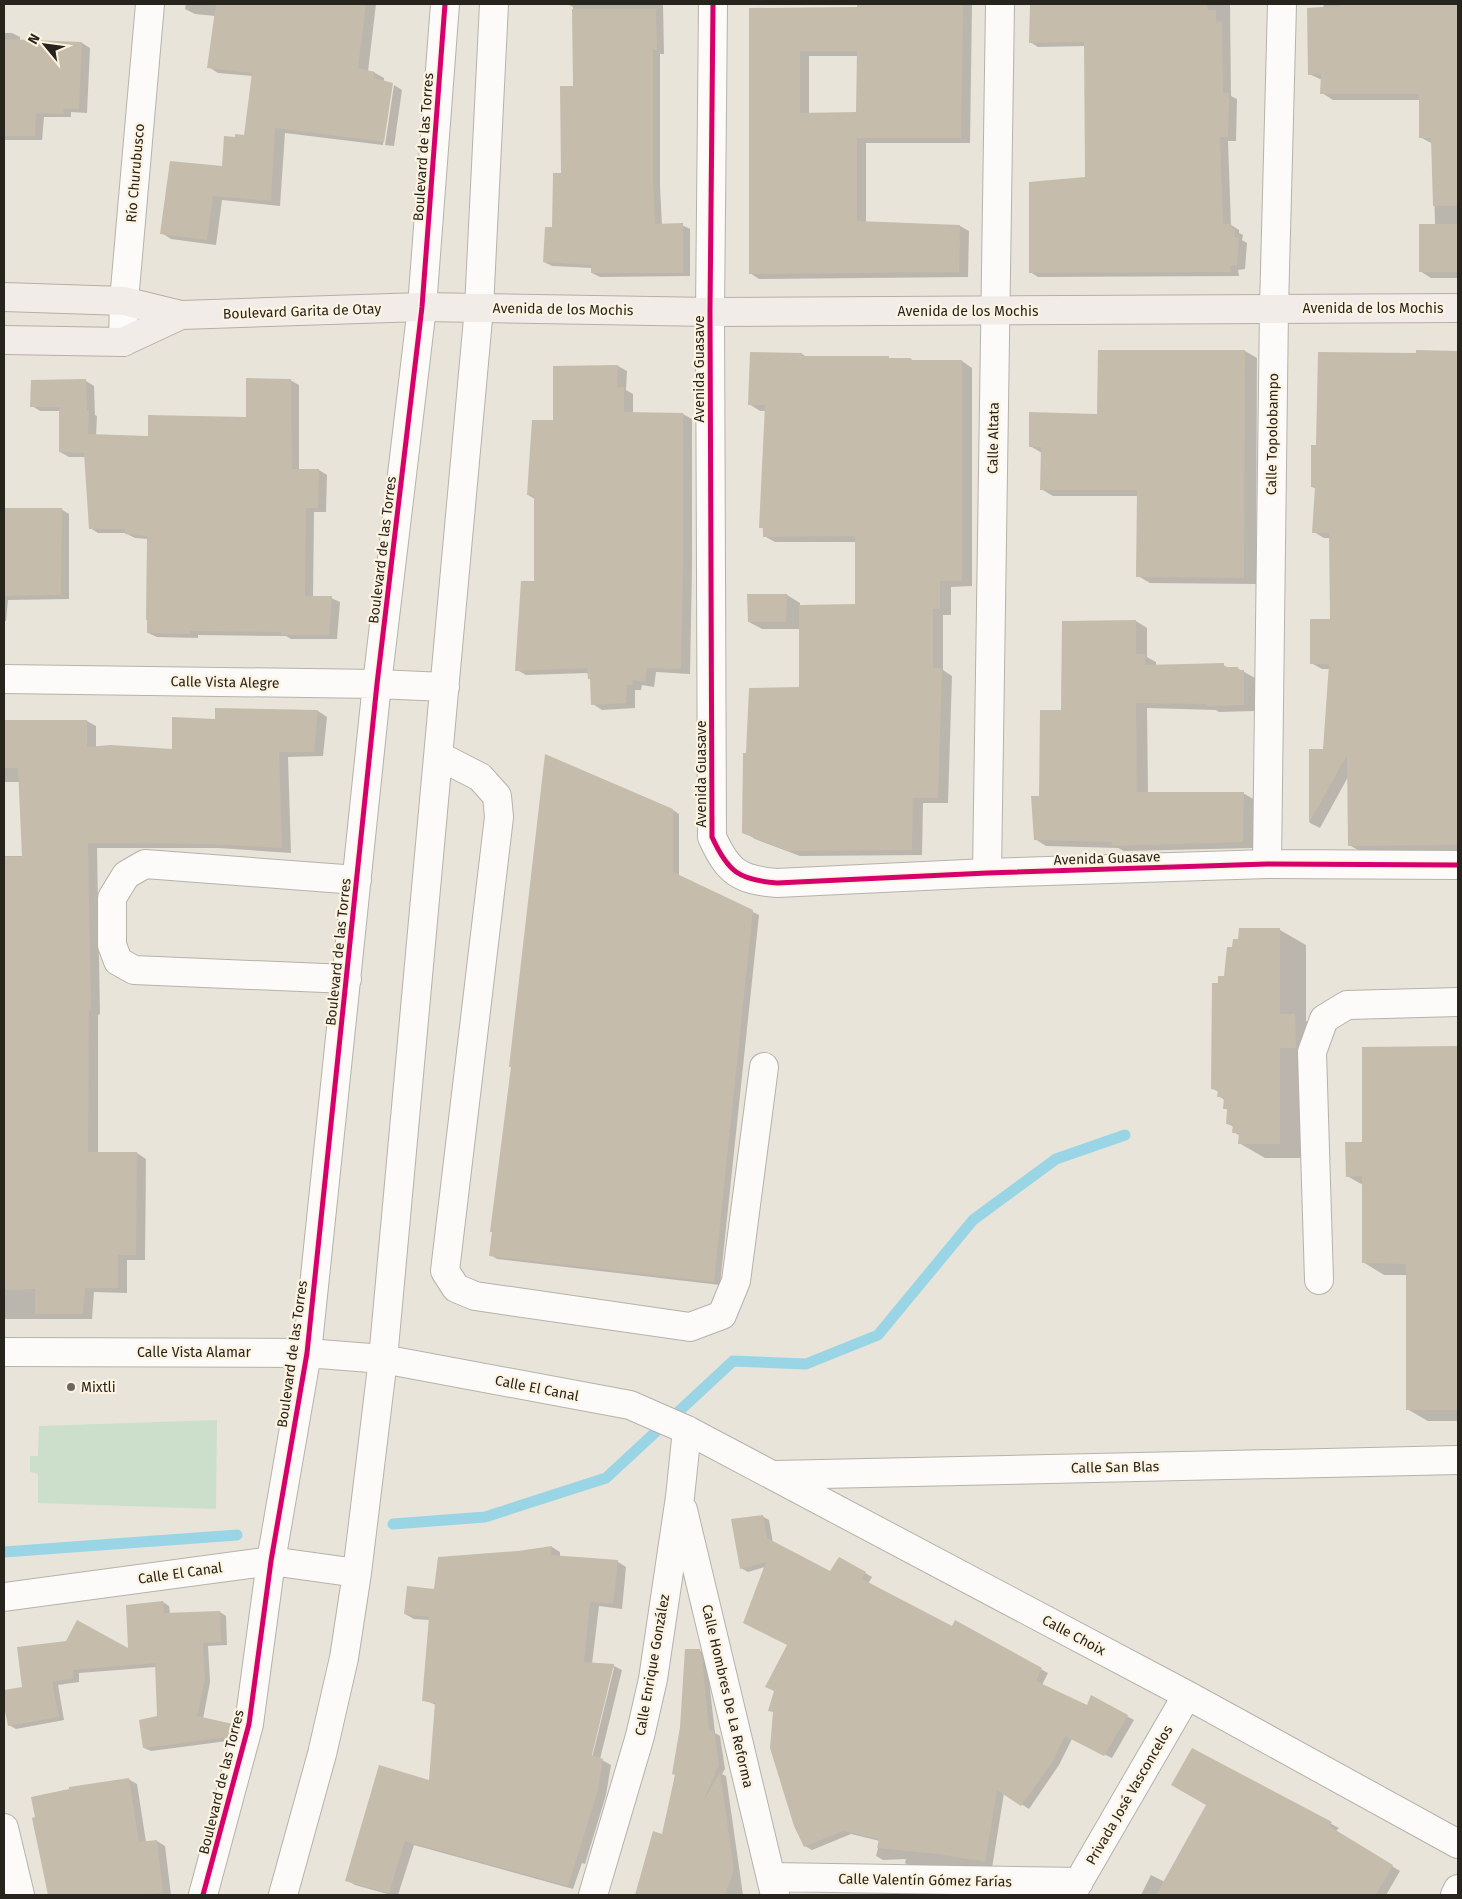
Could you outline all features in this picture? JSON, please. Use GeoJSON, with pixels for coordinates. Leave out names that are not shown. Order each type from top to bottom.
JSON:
{"type":"FeatureCollection","features":[{"type":"Feature","properties":{"kind":"main road","name":"Boulevard Garita de Otay"},"geometry":{"type":"LineString","coordinates":[[4,297],[124,301],[182,315],[422,307],[478,308]]}},
{"type":"Feature","properties":{"kind":"main road","name":"Avenida de los Mochis"},"geometry":{"type":"LineString","coordinates":[[478,308],[710,312],[1458,308]]}},
{"type":"Feature","properties":{"kind":"main road","name":"Boulevard Garita de Otay"},"geometry":{"type":"LineString","coordinates":[[4,340],[123,342],[182,315]]}},
{"type":"Feature","properties":{"kind":"street","name":"Río Churubusco"},"geometry":{"type":"LineString","coordinates":[[123,342],[124,301],[150,4]]}},
{"type":"Feature","properties":{"kind":"street","name":"Boulevard de las Torres"},"geometry":{"type":"LineString","coordinates":[[203,1895],[249,1724],[271,1561],[307,1353],[378,684],[422,307],[446,4]]}},
{"type":"Feature","properties":{"kind":"street"},"geometry":{"type":"LineString","coordinates":[[283,1895],[322,1754],[344,1658],[357,1573],[383,1359],[478,308],[494,4]]}},
{"type":"Feature","properties":{"kind":"street","name":"Avenida Guasave"},"geometry":{"type":"LineString","coordinates":[[713,4],[710,312],[712,837],[719,853],[728,864],[739,876],[755,881],[777,883],[987,873],[1267,864],[1458,865]]}},
{"type":"Feature","properties":{"kind":"street","name":"Calle Altata"},"geometry":{"type":"LineString","coordinates":[[987,873],[1000,4]]}},
{"type":"Feature","properties":{"kind":"street","name":"Calle Topolobampo"},"geometry":{"type":"LineString","coordinates":[[1267,864],[1274,308],[1282,4]]}},
{"type":"Feature","properties":{"kind":"street","name":"Calle Vista Alegre"},"geometry":{"type":"LineString","coordinates":[[4,679],[378,684],[445,688]]}},
{"type":"Feature","properties":{"kind":"street"},"geometry":{"type":"LineString","coordinates":[[439,756],[480,777],[497,796],[499,817],[445,1271],[456,1288],[475,1296],[690,1328],[722,1315],[736,1281],[764,1067]]}},
{"type":"Feature","properties":{"kind":"street"},"geometry":{"type":"LineString","coordinates":[[347,980],[134,970],[118,961],[112,945],[112,898],[126,875],[145,864],[357,880]]}},
{"type":"Feature","properties":{"kind":"street"},"geometry":{"type":"LineString","coordinates":[[1320,1280],[1312,1052],[1324,1019],[1347,1005],[1458,1002]]}},
{"type":"Feature","properties":{"kind":"street","name":"Calle Vista Alamar"},"geometry":{"type":"LineString","coordinates":[[4,1352],[307,1353],[383,1359]]}},
{"type":"Feature","properties":{"kind":"street","name":"Calle El Canal"},"geometry":{"type":"LineString","coordinates":[[383,1359],[630,1406],[687,1430]]}},
{"type":"Feature","properties":{"kind":"street","name":"Calle Choix"},"geometry":{"type":"LineString","coordinates":[[687,1430],[1187,1695],[1458,1844]]}},
{"type":"Feature","properties":{"kind":"street","name":"Calle Enrique González"},"geometry":{"type":"LineString","coordinates":[[593,1895],[642,1726],[653,1678],[680,1497],[687,1430]]}},
{"type":"Feature","properties":{"kind":"street","name":"Calle San Blas"},"geometry":{"type":"LineString","coordinates":[[772,1475],[1458,1460]]}},
{"type":"Feature","properties":{"kind":"street","name":"Calle Hombres De La Reforma"},"geometry":{"type":"LineString","coordinates":[[680,1497],[773,1886]]}},
{"type":"Feature","properties":{"kind":"street","name":"Calle El Canal"},"geometry":{"type":"LineString","coordinates":[[4,1597],[271,1561],[357,1573]]}},
{"type":"Feature","properties":{"kind":"street","name":"Privada José Vasconcelos"},"geometry":{"type":"LineString","coordinates":[[1075,1889],[1187,1695]]}},
{"type":"Feature","properties":{"kind":"street"},"geometry":{"type":"LineString","coordinates":[[4,1828],[20,1895]]}},
{"type":"Feature","properties":{"kind":"street","name":"Calle Valentín Gómez Farías"},"geometry":{"type":"LineString","coordinates":[[773,1886],[1075,1889]]}},
{"type":"Feature","properties":{"kind":"street"},"geometry":{"type":"LineString","coordinates":[[1455,1895],[1458,1889]]}},
{"type":"Feature","properties":{"kind":"green space"},"geometry":{"type":"Polygon","coordinates":[[[217,1420],[216,1509],[38,1503],[38,1474],[30,1472],[30,1456],[38,1456],[39,1426],[217,1420]]]}},
{"type":"Feature","properties":{"kind":"building"},"geometry":{"type":"Polygon","coordinates":[[[216,4],[366,4],[358,68],[375,72],[374,78],[393,83],[384,142],[275,128],[271,201],[213,196],[207,240],[160,234],[170,161],[222,166],[224,136],[235,137],[235,134],[244,135],[252,73],[207,68],[216,4]]]}},
{"type":"Feature","properties":{"kind":"building"},"geometry":{"type":"Polygon","coordinates":[[[857,4],[963,4],[961,138],[857,138],[857,221],[960,225],[959,272],[749,274],[749,8],[857,7],[857,4]],[[800,51],[800,113],[856,112],[857,51],[800,51]]]}},
{"type":"Feature","properties":{"kind":"building"},"geometry":{"type":"Polygon","coordinates":[[[1030,4],[1207,4],[1208,10],[1216,10],[1216,21],[1222,22],[1223,93],[1229,93],[1228,137],[1220,137],[1223,224],[1231,224],[1232,229],[1235,229],[1235,237],[1239,237],[1237,265],[1230,266],[1231,272],[1029,273],[1029,182],[1085,177],[1084,42],[1029,43],[1030,4]]]}},
{"type":"Feature","properties":{"kind":"building"},"geometry":{"type":"Polygon","coordinates":[[[1339,4],[1458,4],[1458,206],[1433,206],[1431,138],[1419,138],[1419,94],[1320,94],[1321,74],[1308,75],[1307,8],[1339,6],[1339,4]]]}},
{"type":"Feature","properties":{"kind":"building"},"geometry":{"type":"Polygon","coordinates":[[[572,9],[656,9],[657,50],[653,50],[653,182],[655,224],[683,223],[683,273],[591,273],[591,265],[543,262],[545,227],[552,227],[553,173],[561,173],[560,86],[573,86],[572,9]]]}},
{"type":"Feature","properties":{"kind":"building"},"geometry":{"type":"Polygon","coordinates":[[[4,39],[82,42],[79,109],[63,109],[64,114],[36,113],[35,136],[4,136],[4,39]]]}},
{"type":"Feature","properties":{"kind":"building"},"geometry":{"type":"Polygon","coordinates":[[[1419,224],[1458,224],[1458,272],[1419,272],[1419,224]]]}},
{"type":"Feature","properties":{"kind":"building"},"geometry":{"type":"Polygon","coordinates":[[[1098,350],[1245,350],[1244,578],[1136,577],[1137,490],[1040,490],[1041,447],[1029,447],[1029,412],[1097,414],[1098,350]]]}},
{"type":"Feature","properties":{"kind":"building"},"geometry":{"type":"Polygon","coordinates":[[[1416,350],[1458,351],[1458,845],[1348,846],[1347,755],[1309,823],[1309,749],[1323,749],[1329,664],[1310,664],[1310,619],[1330,619],[1329,533],[1312,533],[1315,487],[1311,487],[1311,445],[1316,445],[1318,352],[1416,353],[1416,350]]]}},
{"type":"Feature","properties":{"kind":"building"},"geometry":{"type":"Polygon","coordinates":[[[750,352],[802,353],[802,356],[889,356],[889,358],[911,358],[911,360],[962,360],[962,581],[940,581],[940,609],[933,609],[933,668],[942,668],[938,798],[913,798],[912,850],[788,851],[742,833],[743,753],[746,753],[749,688],[799,687],[799,605],[855,604],[855,536],[763,537],[763,528],[759,528],[765,405],[748,405],[750,352]]]}},
{"type":"Feature","properties":{"kind":"building"},"geometry":{"type":"Polygon","coordinates":[[[618,365],[617,387],[624,387],[624,412],[683,413],[681,669],[647,668],[645,682],[633,680],[632,685],[627,685],[626,703],[591,705],[590,679],[588,679],[587,668],[515,671],[521,581],[534,581],[534,495],[527,495],[532,420],[553,420],[553,366],[618,365]]]}},
{"type":"Feature","properties":{"kind":"building"},"geometry":{"type":"Polygon","coordinates":[[[246,378],[291,379],[292,469],[319,469],[318,508],[306,508],[305,596],[332,596],[329,635],[281,635],[281,632],[190,631],[190,634],[147,633],[147,536],[125,534],[125,529],[89,529],[84,453],[59,452],[59,407],[30,407],[31,380],[86,379],[87,410],[89,410],[88,434],[148,436],[148,415],[246,417],[246,378]]]}},
{"type":"Feature","properties":{"kind":"building"},"geometry":{"type":"Polygon","coordinates":[[[4,508],[62,508],[61,595],[4,596],[4,508]]]}},
{"type":"Feature","properties":{"kind":"building"},"geometry":{"type":"Polygon","coordinates":[[[747,594],[787,594],[786,622],[748,622],[747,594]]]}},
{"type":"Feature","properties":{"kind":"building"},"geometry":{"type":"Polygon","coordinates":[[[1136,620],[1136,654],[1146,654],[1145,665],[1224,663],[1224,667],[1238,667],[1238,670],[1244,670],[1244,705],[1207,706],[1206,704],[1136,703],[1137,792],[1244,792],[1243,842],[1112,846],[1112,842],[1034,840],[1031,796],[1039,796],[1040,710],[1061,710],[1062,621],[1136,620]]]}},
{"type":"Feature","properties":{"kind":"building"},"geometry":{"type":"Polygon","coordinates":[[[215,708],[318,710],[314,752],[279,752],[282,848],[208,844],[88,843],[91,1010],[89,1010],[88,1152],[137,1152],[136,1255],[118,1255],[118,1288],[85,1288],[83,1314],[35,1314],[35,1289],[4,1290],[4,857],[22,857],[18,768],[4,768],[4,720],[87,720],[87,747],[111,745],[172,749],[172,717],[215,719],[215,708]]]}},
{"type":"Feature","properties":{"kind":"building"},"geometry":{"type":"Polygon","coordinates":[[[545,754],[673,809],[673,872],[753,910],[714,1282],[489,1256],[492,1232],[490,1232],[511,1067],[509,1067],[545,754]]]}},
{"type":"Feature","properties":{"kind":"building"},"geometry":{"type":"Polygon","coordinates":[[[1239,928],[1280,928],[1280,1014],[1295,1014],[1296,1048],[1280,1048],[1280,1144],[1238,1144],[1239,1133],[1232,1133],[1233,1125],[1226,1124],[1227,1109],[1223,1109],[1224,1097],[1217,1097],[1218,1090],[1211,1089],[1212,983],[1218,983],[1218,976],[1224,976],[1227,947],[1232,947],[1233,939],[1238,939],[1239,928]]]}},
{"type":"Feature","properties":{"kind":"building"},"geometry":{"type":"Polygon","coordinates":[[[1458,1046],[1458,1410],[1406,1410],[1406,1264],[1362,1263],[1362,1176],[1346,1177],[1345,1142],[1362,1142],[1362,1047],[1458,1046]]]}},
{"type":"Feature","properties":{"kind":"building"},"geometry":{"type":"Polygon","coordinates":[[[763,1515],[767,1538],[830,1571],[839,1557],[866,1572],[862,1579],[952,1626],[955,1620],[1042,1668],[1036,1681],[1087,1705],[1091,1695],[1128,1715],[1104,1756],[1065,1736],[1053,1761],[1021,1806],[997,1790],[985,1862],[938,1854],[877,1848],[879,1839],[843,1831],[804,1847],[794,1826],[770,1748],[773,1712],[768,1711],[774,1691],[765,1687],[787,1645],[743,1623],[766,1562],[740,1569],[731,1519],[763,1515]]]}},
{"type":"Feature","properties":{"kind":"building"},"geometry":{"type":"Polygon","coordinates":[[[552,1546],[551,1555],[618,1560],[613,1604],[590,1602],[584,1662],[614,1664],[592,1755],[603,1759],[598,1790],[568,1886],[405,1841],[389,1893],[345,1881],[379,1765],[429,1780],[435,1703],[422,1701],[429,1617],[404,1614],[407,1586],[434,1589],[438,1557],[518,1551],[552,1546]]]}},
{"type":"Feature","properties":{"kind":"building"},"geometry":{"type":"Polygon","coordinates":[[[163,1601],[164,1613],[220,1611],[221,1642],[203,1643],[205,1678],[197,1716],[233,1724],[229,1737],[143,1748],[139,1720],[157,1716],[155,1663],[73,1670],[73,1678],[52,1682],[59,1717],[8,1726],[4,1706],[4,1690],[22,1687],[17,1647],[66,1641],[77,1620],[128,1648],[126,1605],[163,1601]]]}},
{"type":"Feature","properties":{"kind":"building"},"geometry":{"type":"Polygon","coordinates":[[[685,1649],[700,1649],[702,1657],[709,1730],[714,1731],[719,1765],[704,1799],[720,1772],[734,1870],[725,1895],[635,1895],[653,1831],[662,1834],[675,1775],[672,1774],[680,1727],[685,1649]]]}},
{"type":"Feature","properties":{"kind":"building"},"geometry":{"type":"Polygon","coordinates":[[[1192,1748],[1332,1822],[1329,1826],[1393,1865],[1376,1895],[1156,1895],[1206,1805],[1171,1785],[1192,1748]]]}},
{"type":"Feature","properties":{"kind":"building"},"geometry":{"type":"Polygon","coordinates":[[[129,1778],[139,1842],[157,1840],[163,1893],[138,1895],[48,1895],[32,1818],[35,1817],[31,1797],[69,1789],[69,1787],[129,1778]]]}},
{"type":"Feature","properties":{"kind":"waterway"},"geometry":{"type":"LineString","coordinates":[[676,1414],[733,1361],[806,1364],[878,1335],[973,1220],[1056,1159],[1125,1135]]}},
{"type":"Feature","properties":{"kind":"waterway"},"geometry":{"type":"LineString","coordinates":[[393,1524],[485,1517],[606,1478],[661,1427]]}},
{"type":"Feature","properties":{"kind":"waterway"},"geometry":{"type":"LineString","coordinates":[[4,1552],[237,1535]]}},
{"type":"Feature","properties":{"kind":"cycle path"},"geometry":{"type":"LineString","coordinates":[[203,1895],[249,1724],[271,1561],[307,1353],[377,684],[422,307],[445,4]]}},
{"type":"Feature","properties":{"kind":"cycle path"},"geometry":{"type":"LineString","coordinates":[[713,4],[710,312],[712,837],[730,866],[744,876],[764,882],[777,883],[987,873],[1267,864],[1458,865]]}},
{"type":"Feature","properties":{"kind":"place","name":"Mixtli"},"geometry":{"type":"Point","coordinates":[71,1387]}}]}
